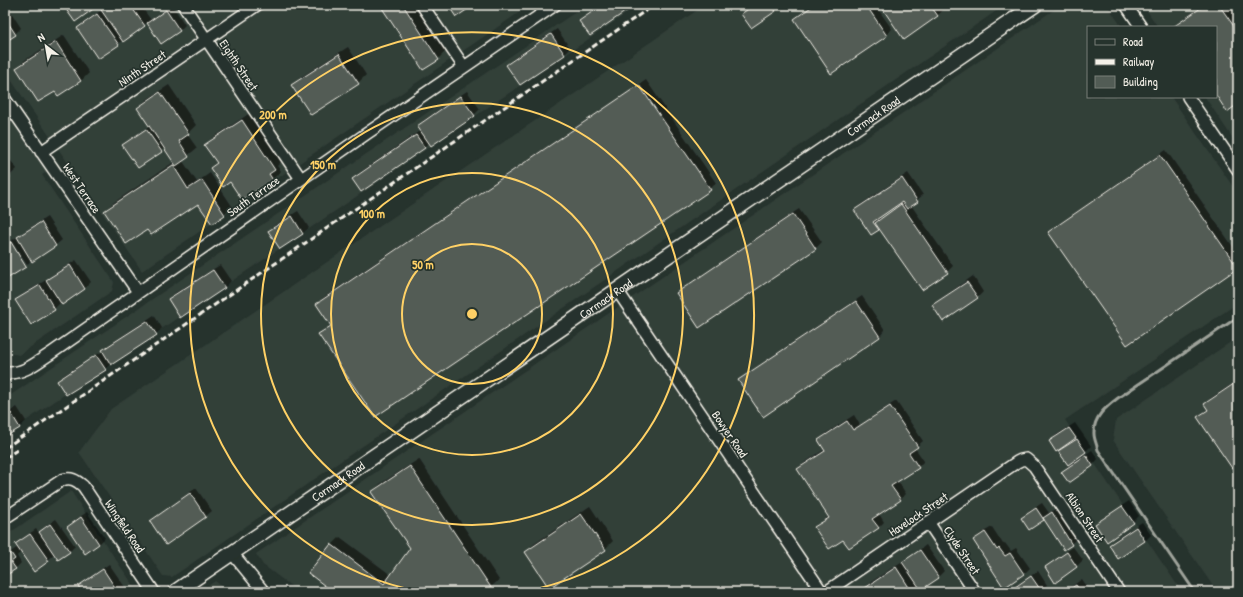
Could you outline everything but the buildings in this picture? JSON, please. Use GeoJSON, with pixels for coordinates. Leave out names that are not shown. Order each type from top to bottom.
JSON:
{"type":"FeatureCollection","features":[{"type":"Feature","properties":{"kind":"street","name":"Eighth Street"},"geometry":{"type":"LineString","coordinates":[[183,5],[301,179]]}},
{"type":"Feature","properties":{"kind":"street","name":"Ninth Street"},"geometry":{"type":"LineString","coordinates":[[41,152],[257,5]]}},
{"type":"Feature","properties":{"kind":"street"},"geometry":{"type":"LineString","coordinates":[[422,5],[464,67]]}},
{"type":"Feature","properties":{"kind":"street","name":"South Terrace"},"geometry":{"type":"LineString","coordinates":[[6,373],[18,373],[28,368],[555,5]]}},
{"type":"Feature","properties":{"kind":"street","name":"Cormack Road"},"geometry":{"type":"LineString","coordinates":[[175,592],[1035,5]]}},
{"type":"Feature","properties":{"kind":"street"},"geometry":{"type":"LineString","coordinates":[[1126,5],[1140,26]]}},
{"type":"Feature","properties":{"kind":"street"},"geometry":{"type":"LineString","coordinates":[[1189,98],[1237,165]]}},
{"type":"Feature","properties":{"kind":"street","name":"West Terrace"},"geometry":{"type":"LineString","coordinates":[[5,99],[138,292]]}},
{"type":"Feature","properties":{"kind":"street","name":"Bowyer Road"},"geometry":{"type":"LineString","coordinates":[[617,290],[822,592]]}},
{"type":"Feature","properties":{"kind":"street","name":"Havelock Street"},"geometry":{"type":"LineString","coordinates":[[826,592],[1017,462],[1026,459]]}},
{"type":"Feature","properties":{"kind":"street","name":"Albion Street"},"geometry":{"type":"LineString","coordinates":[[1026,459],[1034,466],[1119,592]]}},
{"type":"Feature","properties":{"kind":"street","name":"Wingfield Road"},"geometry":{"type":"LineString","coordinates":[[5,518],[54,484],[62,480],[71,479],[77,481],[83,486],[154,592]]}},
{"type":"Feature","properties":{"kind":"street","name":"Clyde Street"},"geometry":{"type":"LineString","coordinates":[[928,522],[975,592]]}},
{"type":"Feature","properties":{"kind":"street"},"geometry":{"type":"LineString","coordinates":[[232,554],[264,592]]}},
{"type":"Feature","properties":{"kind":"shaded area"},"geometry":{"type":"Polygon","coordinates":[[[5,5],[530,5],[142,271],[5,71],[5,5]]]}},
{"type":"Feature","properties":{"kind":"shaded area"},"geometry":{"type":"Polygon","coordinates":[[[586,5],[639,5],[5,435],[5,399],[586,5]]]}},
{"type":"Feature","properties":{"kind":"shaded area"},"geometry":{"type":"Polygon","coordinates":[[[705,5],[1005,5],[172,577],[163,576],[79,452],[111,409],[705,5]]]}},
{"type":"Feature","properties":{"kind":"shaded area"},"geometry":{"type":"Polygon","coordinates":[[[1061,5],[1107,5],[1121,26],[1087,26],[1087,98],[1172,98],[1238,194],[1238,303],[1065,420],[1182,592],[299,592],[263,565],[256,554],[1061,5]]]}},
{"type":"Feature","properties":{"kind":"shaded area"},"geometry":{"type":"Polygon","coordinates":[[[1143,5],[1238,5],[1238,146],[1206,98],[1217,98],[1217,26],[1157,26],[1143,5]]]}},
{"type":"Feature","properties":{"kind":"shaded area"},"geometry":{"type":"Polygon","coordinates":[[[5,99],[52,168],[42,175],[114,282],[112,291],[19,355],[9,353],[5,347],[5,99]]]}},
{"type":"Feature","properties":{"kind":"shaded area"},"geometry":{"type":"Polygon","coordinates":[[[1238,337],[1238,592],[1217,592],[1113,440],[1116,420],[1238,337]]]}},
{"type":"Feature","properties":{"kind":"shaded area"},"geometry":{"type":"Polygon","coordinates":[[[71,491],[138,592],[5,592],[5,536],[71,491]]]}},
{"type":"Feature","properties":{"kind":"shaded area"},"geometry":{"type":"Polygon","coordinates":[[[215,581],[229,592],[200,592],[215,581]]]}},
{"type":"Feature","properties":{"kind":"waterway"},"geometry":{"type":"LineString","coordinates":[[1195,592],[1098,450],[1094,436],[1094,428],[1101,413],[1113,401],[1238,317]]}},
{"type":"Feature","properties":{"kind":"railway"},"geometry":{"type":"LineString","coordinates":[[5,448],[654,5]]}},
{"type":"Feature","properties":{"kind":"railway"},"geometry":{"type":"LineString","coordinates":[[5,458],[17,450]]}}]}
